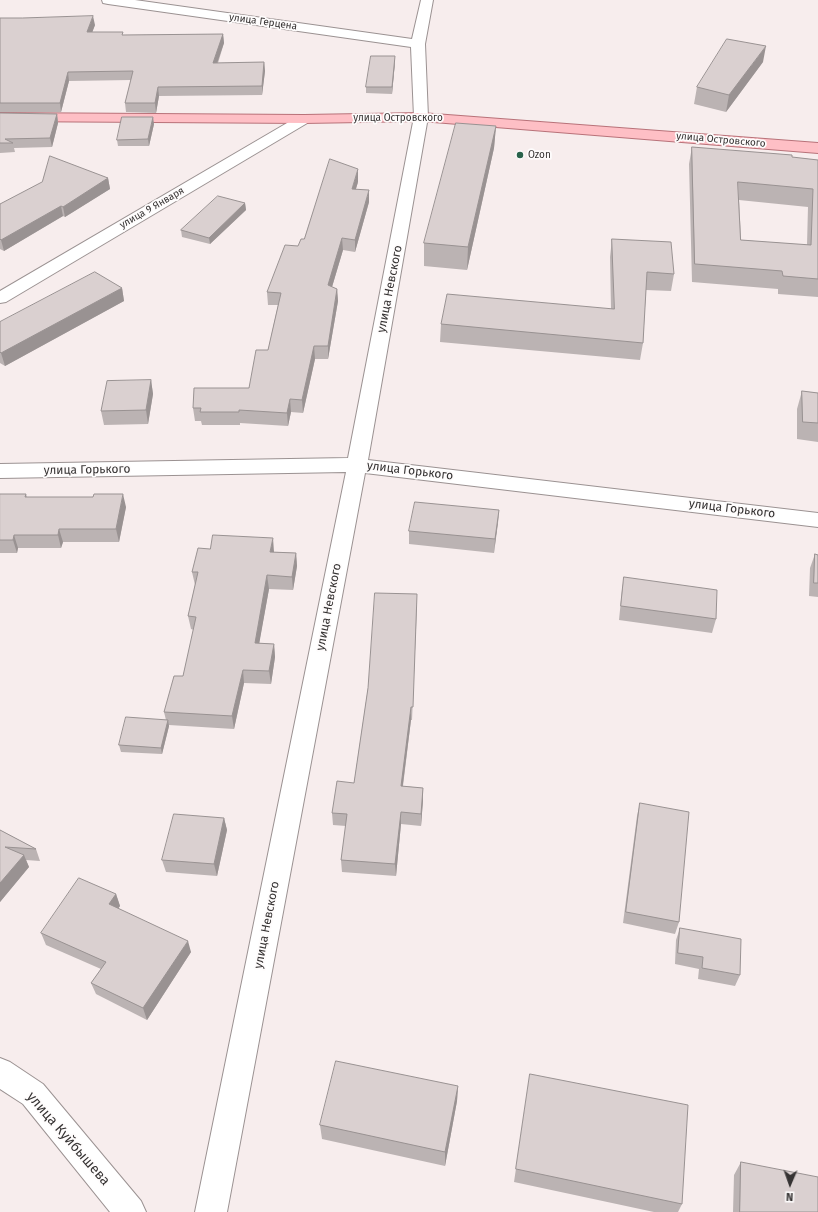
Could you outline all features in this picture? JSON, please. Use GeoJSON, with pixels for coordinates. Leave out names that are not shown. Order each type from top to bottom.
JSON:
{"type":"FeatureCollection","features":[{"type":"Feature","properties":{"kind":"main road","name":"улица Островского"},"geometry":{"type":"LineString","coordinates":[[0,117],[304,119],[421,117],[818,148]]}},
{"type":"Feature","properties":{"kind":"street","name":"улица Герцена"},"geometry":{"type":"LineString","coordinates":[[108,0],[418,44]]}},
{"type":"Feature","properties":{"kind":"street","name":"улица Невского"},"geometry":{"type":"LineString","coordinates":[[211,1212],[357,465],[421,117],[418,44],[427,0]]}},
{"type":"Feature","properties":{"kind":"street","name":"улица 9 Января"},"geometry":{"type":"LineString","coordinates":[[0,298],[304,119]]}},
{"type":"Feature","properties":{"kind":"street","name":"улица Горького"},"geometry":{"type":"LineString","coordinates":[[0,471],[357,465],[818,520]]}},
{"type":"Feature","properties":{"kind":"street","name":"улица Куйбышева"},"geometry":{"type":"LineString","coordinates":[[0,1072],[33,1094],[130,1212]]}},
{"type":"Feature","properties":{"kind":"building"},"geometry":{"type":"Polygon","coordinates":[[[93,16],[87,32],[123,32],[122,35],[223,34],[213,63],[264,62],[262,86],[158,87],[155,103],[125,103],[133,71],[68,72],[60,103],[0,103],[0,18],[93,16]]]}},
{"type":"Feature","properties":{"kind":"building"},"geometry":{"type":"Polygon","coordinates":[[[727,39],[766,46],[729,95],[697,87],[727,39]]]}},
{"type":"Feature","properties":{"kind":"building"},"geometry":{"type":"Polygon","coordinates":[[[371,56],[395,56],[392,87],[366,87],[371,56]]]}},
{"type":"Feature","properties":{"kind":"building"},"geometry":{"type":"Polygon","coordinates":[[[0,113],[57,114],[50,138],[5,139],[13,143],[0,143],[0,113]]]}},
{"type":"Feature","properties":{"kind":"building"},"geometry":{"type":"Polygon","coordinates":[[[122,117],[153,117],[148,139],[117,140],[122,117]]]}},
{"type":"Feature","properties":{"kind":"building"},"geometry":{"type":"Polygon","coordinates":[[[456,123],[496,126],[468,247],[424,243],[456,123]]]}},
{"type":"Feature","properties":{"kind":"building"},"geometry":{"type":"Polygon","coordinates":[[[692,147],[792,155],[792,157],[818,160],[818,279],[783,276],[782,271],[695,264],[692,147]],[[738,182],[741,240],[811,245],[813,189],[738,182]]]}},
{"type":"Feature","properties":{"kind":"building"},"geometry":{"type":"Polygon","coordinates":[[[50,156],[108,178],[63,207],[61,206],[1,240],[0,204],[42,182],[50,156]]]}},
{"type":"Feature","properties":{"kind":"building"},"geometry":{"type":"Polygon","coordinates":[[[330,159],[358,169],[352,189],[369,190],[355,240],[342,238],[328,285],[337,289],[328,346],[314,346],[302,400],[290,399],[287,413],[239,410],[239,412],[200,412],[201,408],[193,408],[194,388],[249,388],[256,350],[268,350],[281,293],[267,292],[285,245],[298,246],[301,239],[304,239],[330,159]]]}},
{"type":"Feature","properties":{"kind":"building"},"geometry":{"type":"Polygon","coordinates":[[[218,196],[245,203],[209,238],[181,230],[218,196]]]}},
{"type":"Feature","properties":{"kind":"building"},"geometry":{"type":"Polygon","coordinates":[[[612,239],[671,242],[674,274],[647,272],[643,343],[441,324],[447,294],[614,309],[612,239]]]}},
{"type":"Feature","properties":{"kind":"building"},"geometry":{"type":"Polygon","coordinates":[[[95,272],[122,288],[1,353],[0,352],[0,322],[95,272]]]}},
{"type":"Feature","properties":{"kind":"building"},"geometry":{"type":"Polygon","coordinates":[[[151,380],[146,410],[101,411],[107,381],[151,380]]]}},
{"type":"Feature","properties":{"kind":"building"},"geometry":{"type":"Polygon","coordinates":[[[802,391],[818,393],[818,423],[803,422],[802,391]]]}},
{"type":"Feature","properties":{"kind":"building"},"geometry":{"type":"Polygon","coordinates":[[[0,494],[26,494],[25,497],[93,497],[94,494],[123,494],[116,529],[59,529],[58,535],[14,535],[13,540],[0,540],[0,494]]]}},
{"type":"Feature","properties":{"kind":"building"},"geometry":{"type":"Polygon","coordinates":[[[415,502],[499,510],[495,539],[409,531],[415,502]]]}},
{"type":"Feature","properties":{"kind":"building"},"geometry":{"type":"Polygon","coordinates":[[[213,535],[273,538],[270,552],[296,553],[292,577],[267,575],[255,643],[274,644],[269,671],[243,670],[232,716],[164,712],[174,676],[183,676],[196,617],[188,616],[198,572],[192,572],[198,548],[210,549],[213,535]]]}},
{"type":"Feature","properties":{"kind":"building"},"geometry":{"type":"Polygon","coordinates":[[[815,554],[818,555],[818,583],[814,583],[815,554]]]}},
{"type":"Feature","properties":{"kind":"building"},"geometry":{"type":"Polygon","coordinates":[[[624,577],[717,590],[716,619],[621,606],[624,577]]]}},
{"type":"Feature","properties":{"kind":"building"},"geometry":{"type":"Polygon","coordinates":[[[375,593],[417,594],[413,707],[411,707],[401,786],[423,788],[421,814],[401,812],[395,864],[341,860],[347,814],[332,813],[337,781],[354,783],[368,688],[375,593]]]}},
{"type":"Feature","properties":{"kind":"building"},"geometry":{"type":"Polygon","coordinates":[[[126,717],[168,720],[161,748],[119,745],[126,717]]]}},
{"type":"Feature","properties":{"kind":"building"},"geometry":{"type":"Polygon","coordinates":[[[640,803],[689,812],[679,922],[626,912],[640,803]]]}},
{"type":"Feature","properties":{"kind":"building"},"geometry":{"type":"Polygon","coordinates":[[[174,814],[224,818],[214,864],[162,860],[174,814]]]}},
{"type":"Feature","properties":{"kind":"building"},"geometry":{"type":"Polygon","coordinates":[[[0,830],[36,849],[5,847],[24,855],[0,883],[0,830]]]}},
{"type":"Feature","properties":{"kind":"building"},"geometry":{"type":"Polygon","coordinates":[[[79,878],[116,894],[109,904],[188,941],[143,1008],[91,983],[106,962],[41,933],[79,878]]]}},
{"type":"Feature","properties":{"kind":"building"},"geometry":{"type":"Polygon","coordinates":[[[680,928],[741,939],[740,975],[702,968],[703,957],[678,953],[680,928]]]}},
{"type":"Feature","properties":{"kind":"building"},"geometry":{"type":"Polygon","coordinates":[[[336,1061],[458,1086],[445,1152],[320,1125],[336,1061]]]}},
{"type":"Feature","properties":{"kind":"building"},"geometry":{"type":"Polygon","coordinates":[[[530,1074],[688,1105],[682,1204],[516,1169],[530,1074]]]}},
{"type":"Feature","properties":{"kind":"building"},"geometry":{"type":"Polygon","coordinates":[[[741,1162],[818,1177],[818,1212],[740,1212],[741,1162]]]}},
{"type":"Feature","properties":{"kind":"place","name":"Ozon"},"geometry":{"type":"Point","coordinates":[520,155]}}]}
